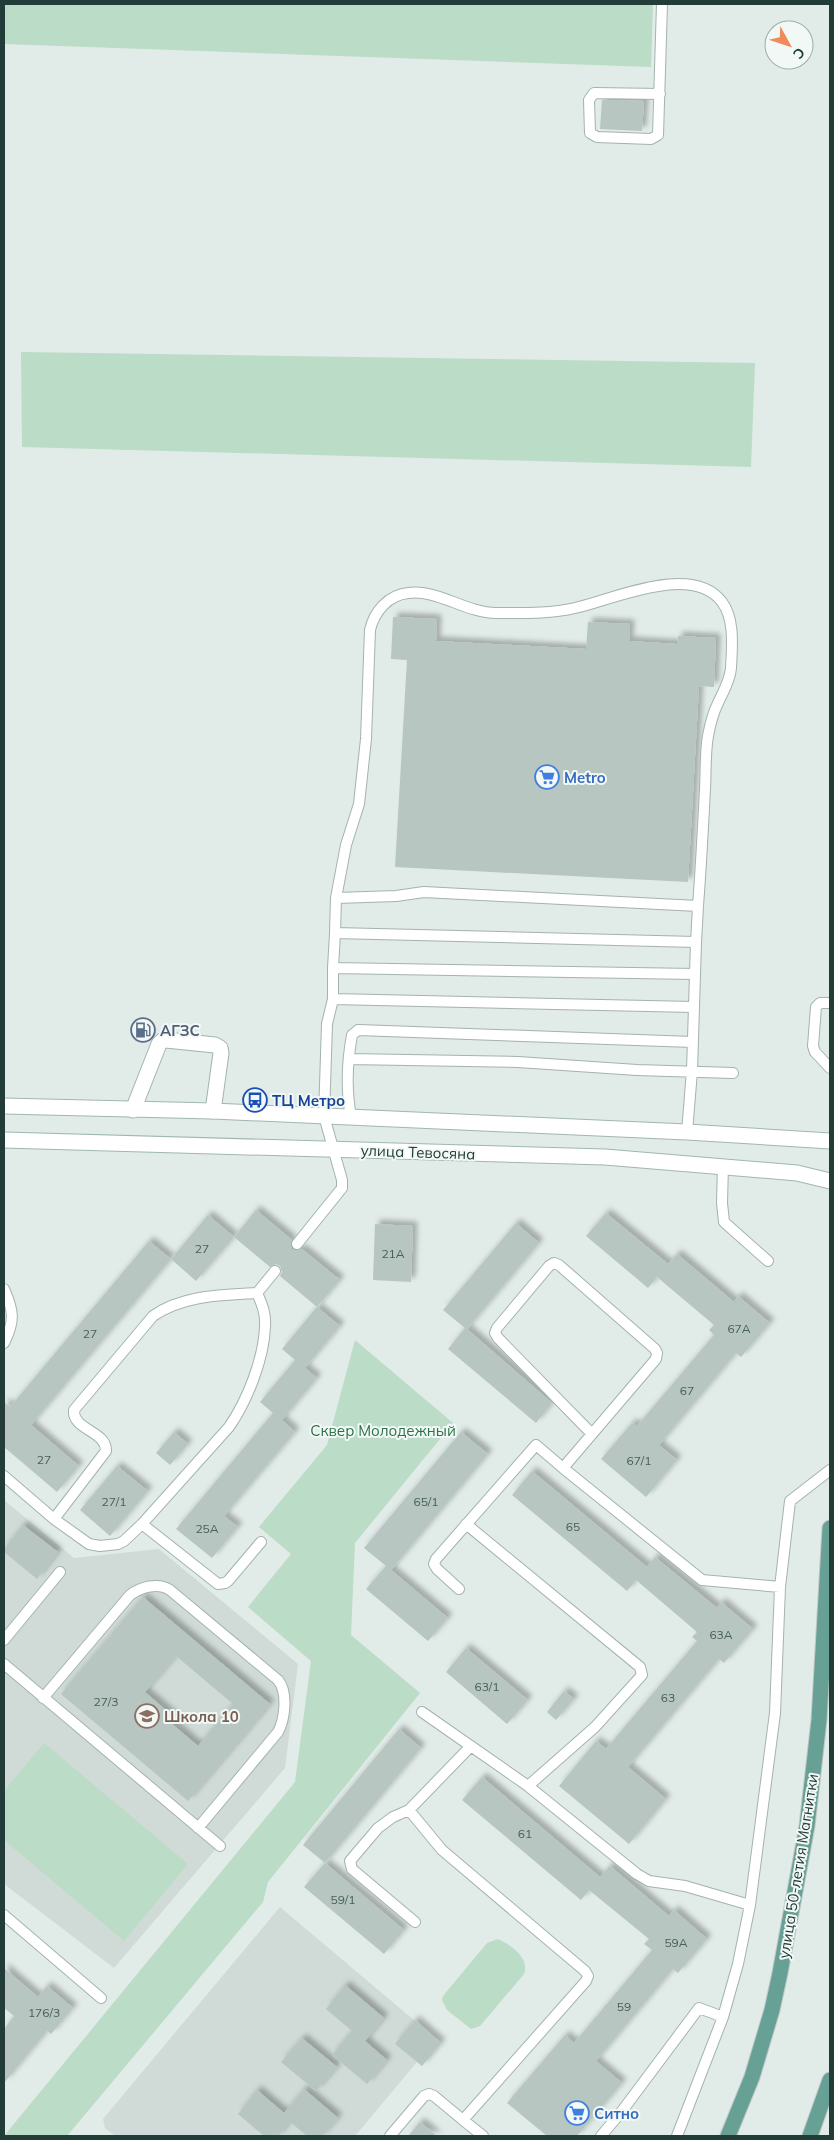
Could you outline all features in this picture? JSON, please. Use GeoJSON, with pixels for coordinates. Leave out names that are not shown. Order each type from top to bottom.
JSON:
{"type":"FeatureCollection","features":[{"type":"Feature","properties":{"kind":"main road","name":"улица 50-летия Магнитки"},"geometry":{"type":"LineString","coordinates":[[728,2136],[752,2077],[772,2010],[807,1826],[819,1720],[830,1528]]}},
{"type":"Feature","properties":{"kind":"main road"},"geometry":{"type":"LineString","coordinates":[[810,2136],[830,2080]]}},
{"type":"Feature","properties":{"kind":"street"},"geometry":{"type":"LineString","coordinates":[[133,1110],[159,1044],[166,1040],[215,1045],[220,1048],[221,1053],[213,1111]]}},
{"type":"Feature","properties":{"kind":"street","name":"улица Тевосяна"},"geometry":{"type":"LineString","coordinates":[[4,1106],[213,1111],[687,1132],[830,1141]]}},
{"type":"Feature","properties":{"kind":"street","name":"улица Тевосяна"},"geometry":{"type":"LineString","coordinates":[[4,1140],[605,1157],[797,1172],[830,1181]]}},
{"type":"Feature","properties":{"kind":"lane"},"geometry":{"type":"LineString","coordinates":[[660,94],[594,93],[589,100],[590,133],[596,138],[654,139],[658,132],[660,94],[662,4]]}},
{"type":"Feature","properties":{"kind":"lane"},"geometry":{"type":"LineString","coordinates":[[297,1244],[342,1188],[342,1180],[324,1116],[327,1024],[334,999],[333,968],[336,898],[346,845],[359,804],[366,739],[370,630],[373,618],[380,608],[392,598],[408,593],[427,594],[487,613],[548,612],[576,608],[653,585],[685,585],[704,588],[716,596],[728,614],[731,632],[730,670],[708,737],[696,942],[692,1072],[687,1132]]}},
{"type":"Feature","properties":{"kind":"lane"},"geometry":{"type":"LineString","coordinates":[[336,898],[396,896],[424,892],[698,906]]}},
{"type":"Feature","properties":{"kind":"lane"},"geometry":{"type":"LineString","coordinates":[[335,933],[696,942]]}},
{"type":"Feature","properties":{"kind":"lane"},"geometry":{"type":"LineString","coordinates":[[333,968],[695,974]]}},
{"type":"Feature","properties":{"kind":"lane"},"geometry":{"type":"LineString","coordinates":[[334,999],[694,1007]]}},
{"type":"Feature","properties":{"kind":"lane"},"geometry":{"type":"LineString","coordinates":[[830,1003],[820,1003],[816,1007],[813,1046],[815,1052],[830,1068]]}},
{"type":"Feature","properties":{"kind":"lane"},"geometry":{"type":"LineString","coordinates":[[352,1117],[348,1100],[349,1059],[352,1035],[358,1030],[693,1042]]}},
{"type":"Feature","properties":{"kind":"lane"},"geometry":{"type":"LineString","coordinates":[[349,1059],[518,1062],[637,1070],[732,1073]]}},
{"type":"Feature","properties":{"kind":"lane"},"geometry":{"type":"LineString","coordinates":[[723,1166],[722,1203],[724,1222],[768,1261]]}},
{"type":"Feature","properties":{"kind":"lane"},"geometry":{"type":"LineString","coordinates":[[563,1468],[656,1359],[657,1354],[655,1348],[559,1264],[554,1263],[549,1266],[497,1328],[496,1333],[498,1338],[592,1434]]}},
{"type":"Feature","properties":{"kind":"lane"},"geometry":{"type":"LineString","coordinates":[[54,1518],[106,1451],[103,1441],[76,1420],[74,1410],[153,1316],[176,1304],[203,1298],[257,1293],[275,1271]]}},
{"type":"Feature","properties":{"kind":"lane"},"geometry":{"type":"LineString","coordinates":[[4,1289],[11,1306],[12,1327],[4,1343]]}},
{"type":"Feature","properties":{"kind":"lane"},"geometry":{"type":"LineString","coordinates":[[4,1476],[54,1518],[89,1544],[100,1546],[118,1544],[124,1541],[142,1524],[229,1427],[240,1411],[249,1391],[262,1346],[265,1326],[264,1308],[257,1293]]}},
{"type":"Feature","properties":{"kind":"lane"},"geometry":{"type":"LineString","coordinates":[[459,1588],[437,1569],[434,1564],[436,1559],[536,1445],[702,1580],[780,1588]]}},
{"type":"Feature","properties":{"kind":"lane"},"geometry":{"type":"LineString","coordinates":[[677,2136],[722,2017],[738,1964],[750,1906],[775,1714],[780,1588],[790,1501],[830,1470]]}},
{"type":"Feature","properties":{"kind":"lane"},"geometry":{"type":"LineString","coordinates":[[142,1524],[218,1584],[228,1581],[260,1542]]}},
{"type":"Feature","properties":{"kind":"lane"},"geometry":{"type":"LineString","coordinates":[[466,1524],[640,1667],[642,1672],[640,1678],[595,1727],[528,1786]]}},
{"type":"Feature","properties":{"kind":"lane"},"geometry":{"type":"LineString","coordinates":[[4,1640],[60,1572]]}},
{"type":"Feature","properties":{"kind":"lane"},"geometry":{"type":"LineString","coordinates":[[43,1698],[130,1595],[139,1590],[155,1586],[163,1586],[170,1590],[278,1680],[284,1692],[282,1723],[278,1732],[198,1828]]}},
{"type":"Feature","properties":{"kind":"lane"},"geometry":{"type":"LineString","coordinates":[[4,1664],[220,1846]]}},
{"type":"Feature","properties":{"kind":"lane"},"geometry":{"type":"LineString","coordinates":[[422,1712],[528,1786],[643,1878],[649,1881],[685,1886],[750,1906]]}},
{"type":"Feature","properties":{"kind":"lane"},"geometry":{"type":"LineString","coordinates":[[415,1922],[352,1869],[350,1864],[351,1858],[378,1828],[393,1817],[410,1810],[470,1747]]}},
{"type":"Feature","properties":{"kind":"lane"},"geometry":{"type":"LineString","coordinates":[[410,1810],[442,1850],[585,1971],[588,1976],[580,1988],[463,2120]]}},
{"type":"Feature","properties":{"kind":"lane"},"geometry":{"type":"LineString","coordinates":[[4,1916],[101,1998]]}},
{"type":"Feature","properties":{"kind":"lane"},"geometry":{"type":"LineString","coordinates":[[601,2136],[699,2008],[722,2017]]}},
{"type":"Feature","properties":{"kind":"lane"},"geometry":{"type":"LineString","coordinates":[[390,2136],[424,2096],[429,2094],[483,2136]]}},
{"type":"Feature","properties":{"kind":"shaded area","name":"Школа 10"},"geometry":{"type":"Polygon","coordinates":[[[4,1500],[74,1558],[159,1549],[298,1664],[285,1768],[114,1968],[4,1884],[4,1500]]]}},
{"type":"Feature","properties":{"kind":"shaded area"},"geometry":{"type":"Polygon","coordinates":[[[280,1907],[441,2043],[422,2066],[417,2062],[355,2136],[115,2136],[105,2128],[103,2119],[280,1907]]]}},
{"type":"Feature","properties":{"kind":"green space"},"geometry":{"type":"Polygon","coordinates":[[[4,4],[653,4],[651,67],[4,44],[4,4]]]}},
{"type":"Feature","properties":{"kind":"green space"},"geometry":{"type":"Polygon","coordinates":[[[21,352],[755,363],[751,467],[22,447],[21,352]]]}},
{"type":"Feature","properties":{"kind":"green space","name":"Сквер Молодежный"},"geometry":{"type":"Polygon","coordinates":[[[355,1340],[453,1423],[355,1543],[351,1635],[420,1693],[268,1882],[263,1902],[67,2136],[4,2136],[295,1782],[311,1661],[248,1607],[291,1554],[259,1527],[327,1445],[355,1340]]]}},
{"type":"Feature","properties":{"kind":"green space"},"geometry":{"type":"Polygon","coordinates":[[[44,1743],[188,1864],[124,1941],[4,1840],[4,1791],[44,1743]]]}},
{"type":"Feature","properties":{"kind":"green space"},"geometry":{"type":"Polygon","coordinates":[[[498,1939],[514,1948],[522,1957],[525,1968],[524,1974],[480,2026],[471,2029],[447,2010],[442,2000],[443,1996],[487,1943],[498,1939]]]}},
{"type":"Feature","properties":{"kind":"building"},"geometry":{"type":"Polygon","coordinates":[[[602,100],[644,101],[642,131],[600,129],[602,100]]]}},
{"type":"Feature","properties":{"kind":"building","name":"Metro"},"geometry":{"type":"Polygon","coordinates":[[[393,617],[437,619],[436,641],[586,649],[588,622],[630,624],[629,641],[677,644],[678,636],[716,638],[714,687],[699,686],[688,882],[395,867],[407,660],[391,659],[393,617]]]}},
{"type":"Feature","properties":{"kind":"building"},"geometry":{"type":"Polygon","coordinates":[[[256,1210],[292,1240],[290,1243],[292,1249],[296,1251],[302,1249],[340,1280],[317,1307],[280,1276],[282,1272],[280,1266],[276,1264],[270,1267],[234,1237],[256,1210]]]}},
{"type":"Feature","properties":{"kind":"building"},"geometry":{"type":"Polygon","coordinates":[[[606,1213],[668,1264],[677,1254],[734,1302],[738,1296],[770,1323],[741,1357],[736,1353],[659,1445],[677,1460],[646,1497],[601,1459],[632,1423],[637,1426],[714,1335],[709,1330],[714,1325],[657,1277],[648,1288],[586,1236],[606,1213]]]}},
{"type":"Feature","properties":{"kind":"building"},"geometry":{"type":"Polygon","coordinates":[[[208,1215],[234,1237],[196,1281],[171,1259],[208,1215]]]}},
{"type":"Feature","properties":{"kind":"building"},"geometry":{"type":"Polygon","coordinates":[[[516,1223],[539,1243],[467,1329],[552,1403],[536,1423],[448,1349],[465,1328],[443,1310],[516,1223]]]}},
{"type":"Feature","properties":{"kind":"building"},"geometry":{"type":"Polygon","coordinates":[[[375,1224],[413,1226],[411,1282],[373,1280],[375,1224]]]}},
{"type":"Feature","properties":{"kind":"building"},"geometry":{"type":"Polygon","coordinates":[[[149,1241],[171,1259],[31,1425],[79,1466],[57,1492],[4,1447],[4,1402],[10,1407],[149,1241]]]}},
{"type":"Feature","properties":{"kind":"building"},"geometry":{"type":"Polygon","coordinates":[[[317,1307],[340,1326],[305,1368],[317,1378],[282,1420],[295,1432],[224,1516],[238,1527],[212,1558],[176,1529],[273,1413],[260,1402],[295,1360],[282,1349],[317,1307]]]}},
{"type":"Feature","properties":{"kind":"building"},"geometry":{"type":"Polygon","coordinates":[[[174,1432],[188,1444],[170,1465],[156,1453],[174,1432]]]}},
{"type":"Feature","properties":{"kind":"building"},"geometry":{"type":"Polygon","coordinates":[[[461,1432],[488,1454],[391,1570],[448,1618],[428,1641],[366,1589],[386,1566],[364,1548],[461,1432]]]}},
{"type":"Feature","properties":{"kind":"building"},"geometry":{"type":"Polygon","coordinates":[[[117,1466],[148,1491],[110,1536],[80,1510],[117,1466]]]}},
{"type":"Feature","properties":{"kind":"building"},"geometry":{"type":"Polygon","coordinates":[[[532,1471],[647,1567],[655,1557],[717,1608],[721,1602],[753,1629],[724,1663],[719,1659],[628,1767],[666,1799],[629,1844],[559,1786],[596,1741],[606,1749],[697,1641],[692,1637],[697,1632],[636,1580],[627,1591],[512,1495],[532,1471]]]}},
{"type":"Feature","properties":{"kind":"building"},"geometry":{"type":"Polygon","coordinates":[[[23,1525],[58,1552],[37,1579],[4,1552],[4,1549],[23,1525]]]}},
{"type":"Feature","properties":{"kind":"building","name":"Школа 10"},"geometry":{"type":"Polygon","coordinates":[[[143,1597],[270,1704],[188,1801],[61,1694],[143,1597]],[[176,1656],[145,1692],[175,1718],[171,1723],[198,1746],[233,1704],[176,1656]]]}},
{"type":"Feature","properties":{"kind":"building"},"geometry":{"type":"Polygon","coordinates":[[[466,1648],[528,1700],[507,1724],[446,1672],[466,1648]]]}},
{"type":"Feature","properties":{"kind":"building"},"geometry":{"type":"Polygon","coordinates":[[[564,1691],[574,1699],[556,1720],[547,1712],[564,1691]]]}},
{"type":"Feature","properties":{"kind":"building"},"geometry":{"type":"Polygon","coordinates":[[[399,1729],[421,1748],[325,1863],[303,1845],[399,1729]]]}},
{"type":"Feature","properties":{"kind":"building"},"geometry":{"type":"Polygon","coordinates":[[[482,1777],[600,1877],[610,1866],[669,1916],[674,1910],[707,1939],[678,1973],[673,1969],[596,2061],[622,2083],[577,2136],[547,2136],[507,2103],[565,2035],[574,2043],[652,1950],[644,1944],[649,1939],[589,1890],[581,1900],[462,1800],[482,1777]]]}},
{"type":"Feature","properties":{"kind":"building"},"geometry":{"type":"Polygon","coordinates":[[[325,1863],[404,1930],[384,1954],[304,1887],[325,1863]]]}},
{"type":"Feature","properties":{"kind":"building"},"geometry":{"type":"Polygon","coordinates":[[[4,1968],[38,1997],[47,1986],[73,2008],[51,2034],[47,2031],[4,2083],[4,2029],[14,2016],[4,2008],[4,1968]]]}},
{"type":"Feature","properties":{"kind":"building"},"geometry":{"type":"Polygon","coordinates":[[[345,1985],[384,2018],[365,2041],[387,2060],[367,2084],[332,2055],[352,2031],[326,2009],[345,1985]]]}},
{"type":"Feature","properties":{"kind":"building"},"geometry":{"type":"Polygon","coordinates":[[[415,2020],[441,2043],[422,2066],[395,2044],[415,2020]]]}},
{"type":"Feature","properties":{"kind":"building"},"geometry":{"type":"Polygon","coordinates":[[[302,2038],[337,2067],[316,2091],[281,2062],[302,2038]]]}},
{"type":"Feature","properties":{"kind":"building"},"geometry":{"type":"Polygon","coordinates":[[[304,2089],[338,2118],[322,2136],[307,2136],[290,2122],[278,2136],[264,2136],[238,2114],[257,2090],[284,2113],[304,2089]]]}},
{"type":"Feature","properties":{"kind":"building"},"geometry":{"type":"Polygon","coordinates":[[[420,2122],[437,2136],[408,2136],[420,2122]]]}},
{"type":"Feature","properties":{"kind":"place","name":"Metro"},"geometry":{"type":"Point","coordinates":[547,777]}},
{"type":"Feature","properties":{"kind":"place","name":"АГЗС"},"geometry":{"type":"Point","coordinates":[143,1030]}},
{"type":"Feature","properties":{"kind":"place","name":"ТЦ Метро"},"geometry":{"type":"Point","coordinates":[255,1100]}},
{"type":"Feature","properties":{"kind":"place","name":"Школа 10"},"geometry":{"type":"Point","coordinates":[147,1716]}},
{"type":"Feature","properties":{"kind":"place","name":"Ситно"},"geometry":{"type":"Point","coordinates":[577,2113]}}]}
